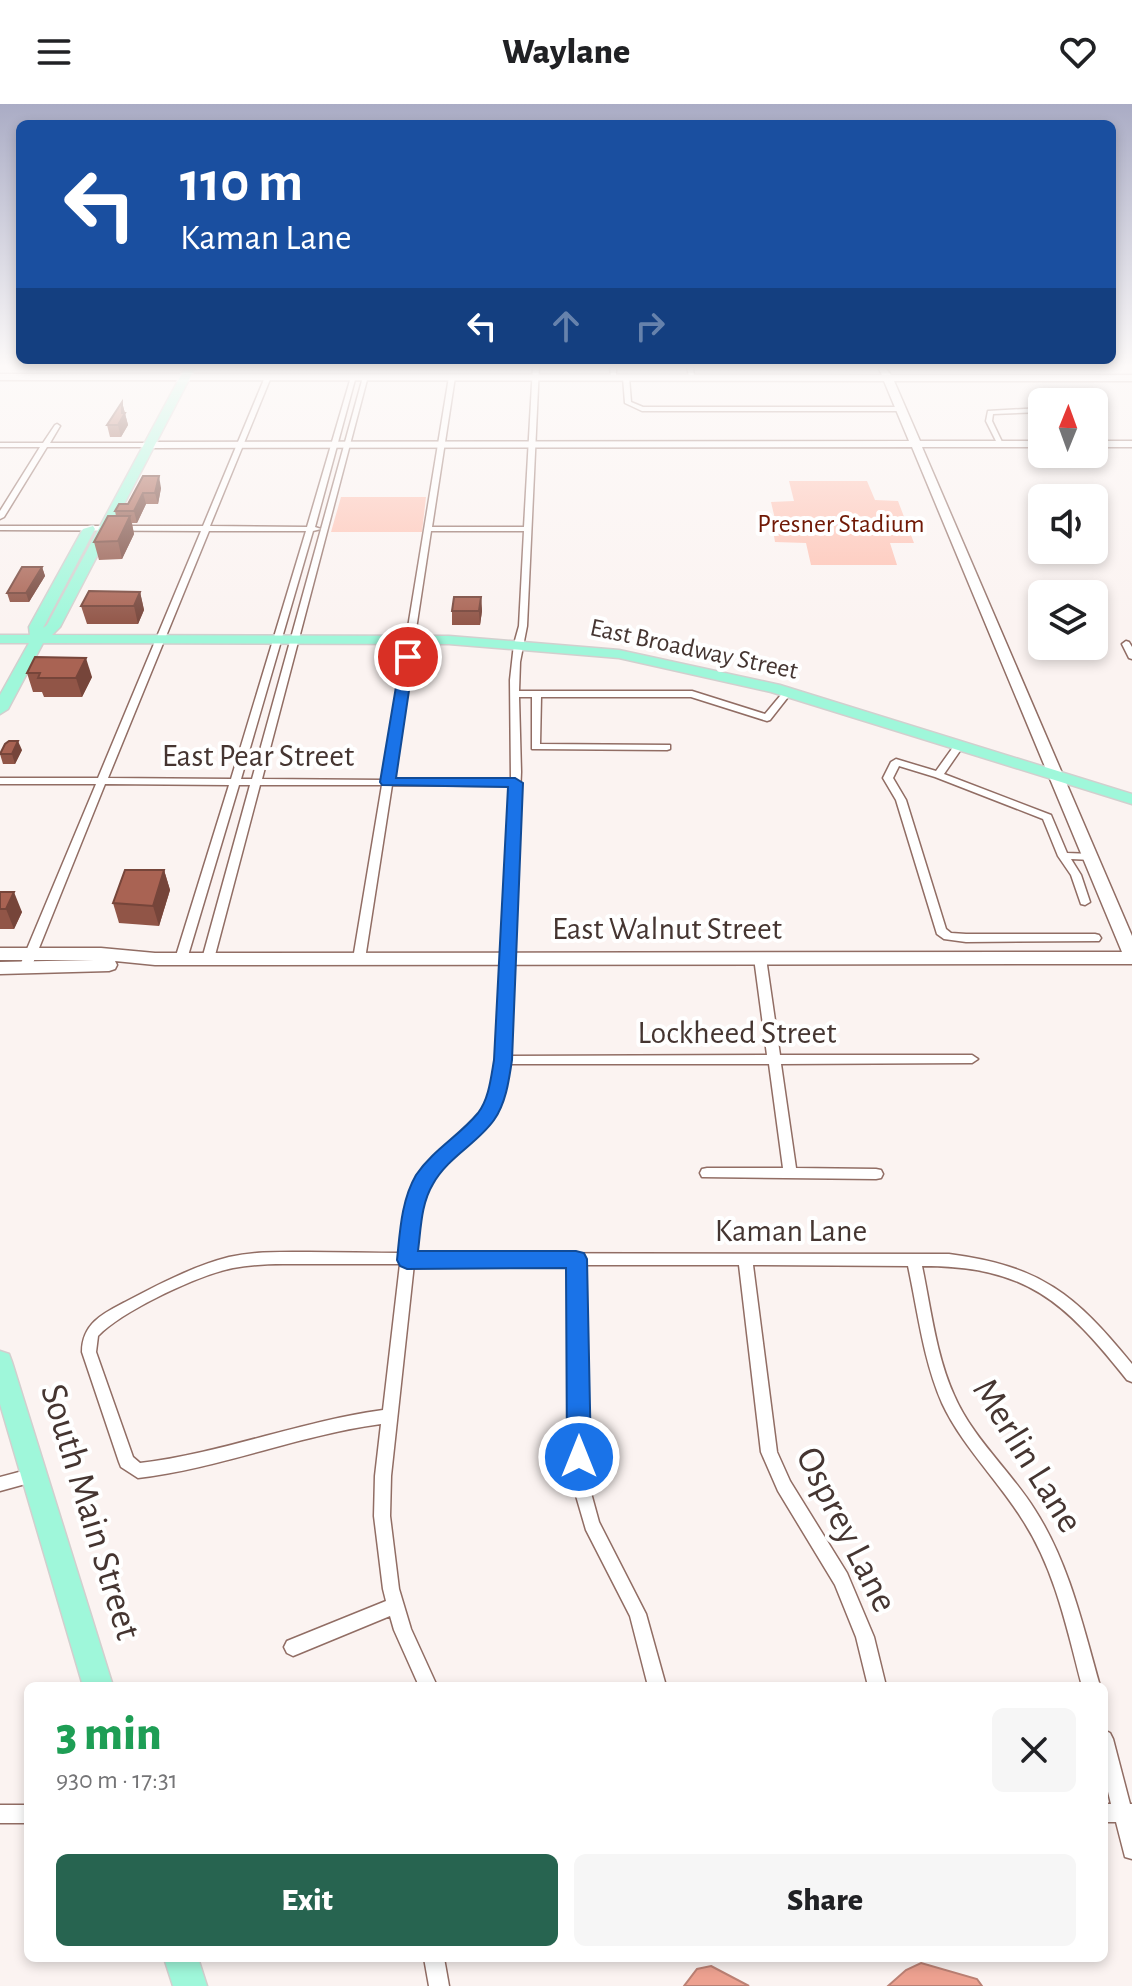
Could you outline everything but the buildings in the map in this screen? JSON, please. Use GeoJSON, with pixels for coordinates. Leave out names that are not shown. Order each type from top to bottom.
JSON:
{"type":"FeatureCollection","features":[{"type":"Feature","properties":{"kind":"main road"},"geometry":{"type":"LineString","coordinates":[[0,709],[38,639],[36,627],[97,529],[137,454]]}},
{"type":"Feature","properties":{"kind":"main road","name":"East Broadway Street"},"geometry":{"type":"LineString","coordinates":[[0,639],[518,643],[641,657],[788,692],[1132,799]]}},
{"type":"Feature","properties":{"kind":"main road","name":"South Main Street"},"geometry":{"type":"LineString","coordinates":[[0,1362],[97,1682]]}},
{"type":"Feature","properties":{"kind":"main road"},"geometry":{"type":"LineString","coordinates":[[182,1962],[190,1986]]}},
{"type":"Feature","properties":{"kind":"street"},"geometry":{"type":"LineString","coordinates":[[0,517],[39,454]]}},
{"type":"Feature","properties":{"kind":"street"},"geometry":{"type":"LineString","coordinates":[[28,961],[236,454]]}},
{"type":"Feature","properties":{"kind":"street"},"geometry":{"type":"LineString","coordinates":[[208,959],[256,782],[310,529],[331,454]]}},
{"type":"Feature","properties":{"kind":"street"},"geometry":{"type":"LineString","coordinates":[[181,959],[235,782],[325,529],[346,454]]}},
{"type":"Feature","properties":{"kind":"street"},"geometry":{"type":"LineString","coordinates":[[359,959],[440,454]]}},
{"type":"Feature","properties":{"kind":"street"},"geometry":{"type":"LineString","coordinates":[[426,1682],[396,1605],[387,1568],[382,1516],[389,1416],[413,1208],[424,1181],[441,1157],[487,1116],[497,1093],[503,1060],[518,643],[523,626],[533,454]]}},
{"type":"Feature","properties":{"kind":"street"},"geometry":{"type":"LineString","coordinates":[[921,454],[1132,957]]}},
{"type":"Feature","properties":{"kind":"street"},"geometry":{"type":"LineString","coordinates":[[0,528],[325,529]]}},
{"type":"Feature","properties":{"kind":"street"},"geometry":{"type":"LineString","coordinates":[[428,529],[529,529]]}},
{"type":"Feature","properties":{"kind":"street"},"geometry":{"type":"LineString","coordinates":[[1126,644],[1132,656]]}},
{"type":"Feature","properties":{"kind":"street"},"geometry":{"type":"LineString","coordinates":[[516,694],[692,694],[767,718],[788,692]]}},
{"type":"Feature","properties":{"kind":"street"},"geometry":{"type":"LineString","coordinates":[[537,694],[535,747],[667,747]]}},
{"type":"Feature","properties":{"kind":"street"},"geometry":{"type":"LineString","coordinates":[[938,775],[959,745]]}},
{"type":"Feature","properties":{"kind":"street"},"geometry":{"type":"LineString","coordinates":[[1085,902],[1076,875],[1063,856],[1047,817],[896,762],[888,778],[901,800],[941,931],[948,936],[966,938],[1095,938]]}},
{"type":"Feature","properties":{"kind":"street","name":"East Pear Street"},"geometry":{"type":"LineString","coordinates":[[0,781],[515,783]]}},
{"type":"Feature","properties":{"kind":"street"},"geometry":{"type":"LineString","coordinates":[[1063,856],[1092,857]]}},
{"type":"Feature","properties":{"kind":"street"},"geometry":{"type":"LineString","coordinates":[[1041,938],[1049,958]]}},
{"type":"Feature","properties":{"kind":"street","name":"East Walnut Street"},"geometry":{"type":"LineString","coordinates":[[0,954],[28,961],[85,967],[155,959],[1132,957]]}},
{"type":"Feature","properties":{"kind":"street"},"geometry":{"type":"LineString","coordinates":[[760,958],[790,1173]]}},
{"type":"Feature","properties":{"kind":"street","name":"East Walnut Street"},"geometry":{"type":"LineString","coordinates":[[0,968],[28,961]]}},
{"type":"Feature","properties":{"kind":"street","name":"Lockheed Street"},"geometry":{"type":"LineString","coordinates":[[503,1060],[972,1059]]}},
{"type":"Feature","properties":{"kind":"street"},"geometry":{"type":"LineString","coordinates":[[707,1173],[876,1174]]}},
{"type":"Feature","properties":{"kind":"street","name":"Kaman Lane"},"geometry":{"type":"LineString","coordinates":[[389,1416],[345,1422],[177,1466],[138,1471],[127,1462],[89,1352],[89,1341],[93,1331],[101,1324],[221,1265],[283,1258],[914,1260],[986,1264],[1036,1282],[1082,1315],[1126,1356],[1132,1375]]}},
{"type":"Feature","properties":{"kind":"street"},"geometry":{"type":"LineString","coordinates":[[576,1259],[580,1482],[592,1524],[638,1614],[656,1682]]}},
{"type":"Feature","properties":{"kind":"street","name":"Osprey Lane"},"geometry":{"type":"LineString","coordinates":[[745,1259],[769,1452],[784,1486],[846,1589],[865,1637],[876,1682]]}},
{"type":"Feature","properties":{"kind":"street","name":"Merlin Lane"},"geometry":{"type":"LineString","coordinates":[[914,1260],[944,1390],[968,1434],[1029,1515],[1048,1548],[1067,1596],[1090,1682]]}},
{"type":"Feature","properties":{"kind":"street"},"geometry":{"type":"LineString","coordinates":[[0,1484],[34,1475]]}},
{"type":"Feature","properties":{"kind":"street"},"geometry":{"type":"LineString","coordinates":[[293,1647],[396,1605]]}},
{"type":"Feature","properties":{"kind":"street"},"geometry":{"type":"LineString","coordinates":[[1108,1758],[1132,1850]]}},
{"type":"Feature","properties":{"kind":"street"},"geometry":{"type":"LineString","coordinates":[[0,1814],[24,1814]]}},
{"type":"Feature","properties":{"kind":"street"},"geometry":{"type":"LineString","coordinates":[[435,1962],[439,1986]]}},
{"type":"Feature","properties":{"kind":"green space","name":"Presner Stadium"},"geometry":{"type":"Polygon","coordinates":[[[789,481],[867,481],[875,500],[898,501],[914,543],[890,543],[897,565],[811,565],[806,543],[775,542],[774,536],[779,536],[771,502],[794,501],[789,481]]]}},
{"type":"Feature","properties":{"kind":"green space"},"geometry":{"type":"Polygon","coordinates":[[[341,497],[426,497],[422,532],[331,532],[341,497]]]}},
{"type":"Feature","properties":{"kind":"shaded area"},"geometry":{"type":"Polygon","coordinates":[[[921,1963],[977,1979],[982,1986],[888,1986],[906,1970],[921,1963]]]}},
{"type":"Feature","properties":{"kind":"shaded area"},"geometry":{"type":"Polygon","coordinates":[[[711,1966],[749,1986],[684,1986],[697,1969],[711,1966]]]}},
{"type":"Feature","properties":{"kind":"route"},"geometry":{"type":"LineString","coordinates":[[408,657],[388,782],[515,783],[503,1060],[497,1093],[487,1116],[441,1157],[424,1181],[413,1208],[407,1260],[576,1259],[579,1457]]}}]}
